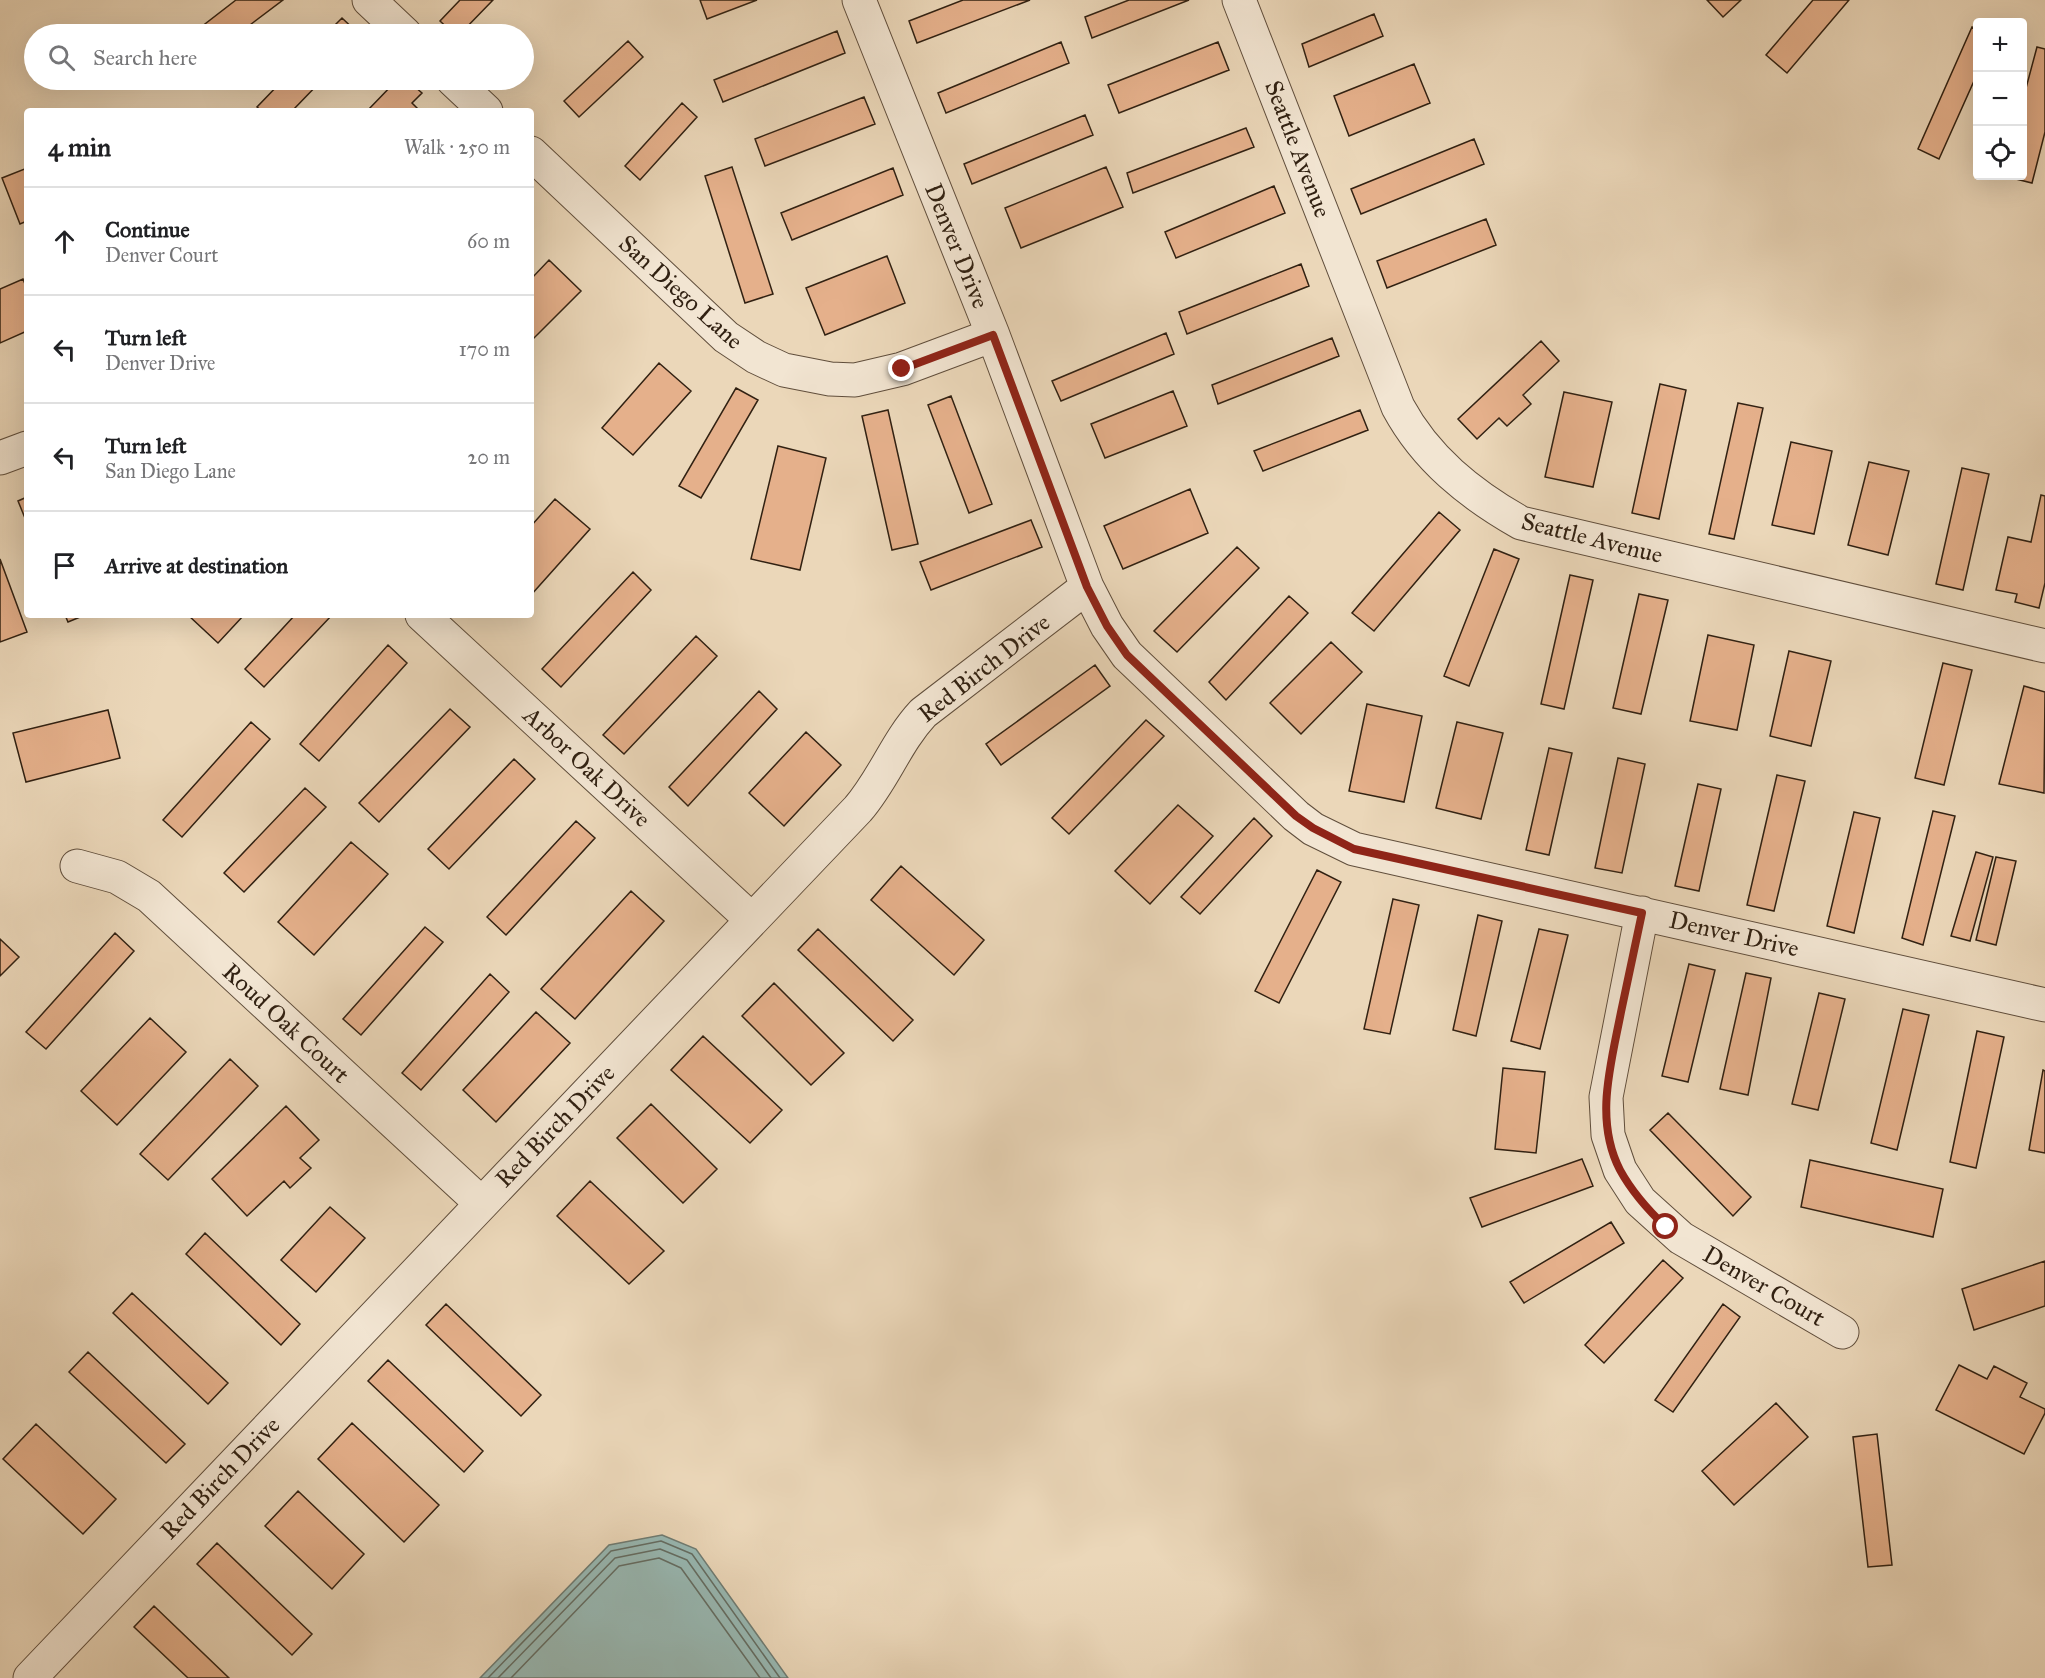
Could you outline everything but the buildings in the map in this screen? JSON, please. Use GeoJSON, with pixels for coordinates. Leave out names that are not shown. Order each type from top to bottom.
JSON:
{"type":"FeatureCollection","features":[{"type":"Feature","properties":{"kind":"street"},"geometry":{"type":"LineString","coordinates":[[369,0],[394,24]]}},
{"type":"Feature","properties":{"kind":"street","name":"Denver Drive"},"geometry":{"type":"LineString","coordinates":[[859,0],[993,335],[1087,587],[1107,626],[1127,655],[1296,816],[1313,828],[1354,849],[2045,1005]]}},
{"type":"Feature","properties":{"kind":"street","name":"Seattle Avenue"},"geometry":{"type":"LineString","coordinates":[[1239,0],[1398,407],[1419,443],[1481,500],[1521,523],[2045,646]]}},
{"type":"Feature","properties":{"kind":"street"},"geometry":{"type":"LineString","coordinates":[[464,90],[483,108]]}},
{"type":"Feature","properties":{"kind":"street","name":"San Diego Lane"},"geometry":{"type":"LineString","coordinates":[[534,156],[726,337],[756,357],[784,370],[830,379],[876,377],[993,335]]}},
{"type":"Feature","properties":{"kind":"street"},"geometry":{"type":"LineString","coordinates":[[0,458],[24,449]]}},
{"type":"Feature","properties":{"kind":"street","name":"Red Birch Drive"},"geometry":{"type":"LineString","coordinates":[[30,1678],[866,800],[903,737],[924,713],[1087,587]]}},
{"type":"Feature","properties":{"kind":"street","name":"Arbor Oak Drive"},"geometry":{"type":"LineString","coordinates":[[425,618],[752,920]]}},
{"type":"Feature","properties":{"kind":"street","name":"Roud Oak Court"},"geometry":{"type":"LineString","coordinates":[[77,866],[117,877],[149,896],[481,1203]]}},
{"type":"Feature","properties":{"kind":"street","name":"Denver Court"},"geometry":{"type":"LineString","coordinates":[[1642,913],[1607,1088],[1608,1135],[1620,1170],[1640,1201],[1681,1238],[1842,1332]]}},
{"type":"Feature","properties":{"kind":"water"},"geometry":{"type":"Polygon","coordinates":[[[662,1535],[696,1549],[788,1678],[480,1678],[609,1545],[662,1535]]]}},
{"type":"Feature","properties":{"kind":"route"},"geometry":{"type":"LineString","coordinates":[[902,369],[993,335],[1087,587],[1107,626],[1123,646],[1127,655],[1296,816],[1331,839],[1354,849],[1642,913],[1608,1078],[1606,1116],[1608,1135],[1620,1170],[1640,1201],[1666,1227]]}}]}
